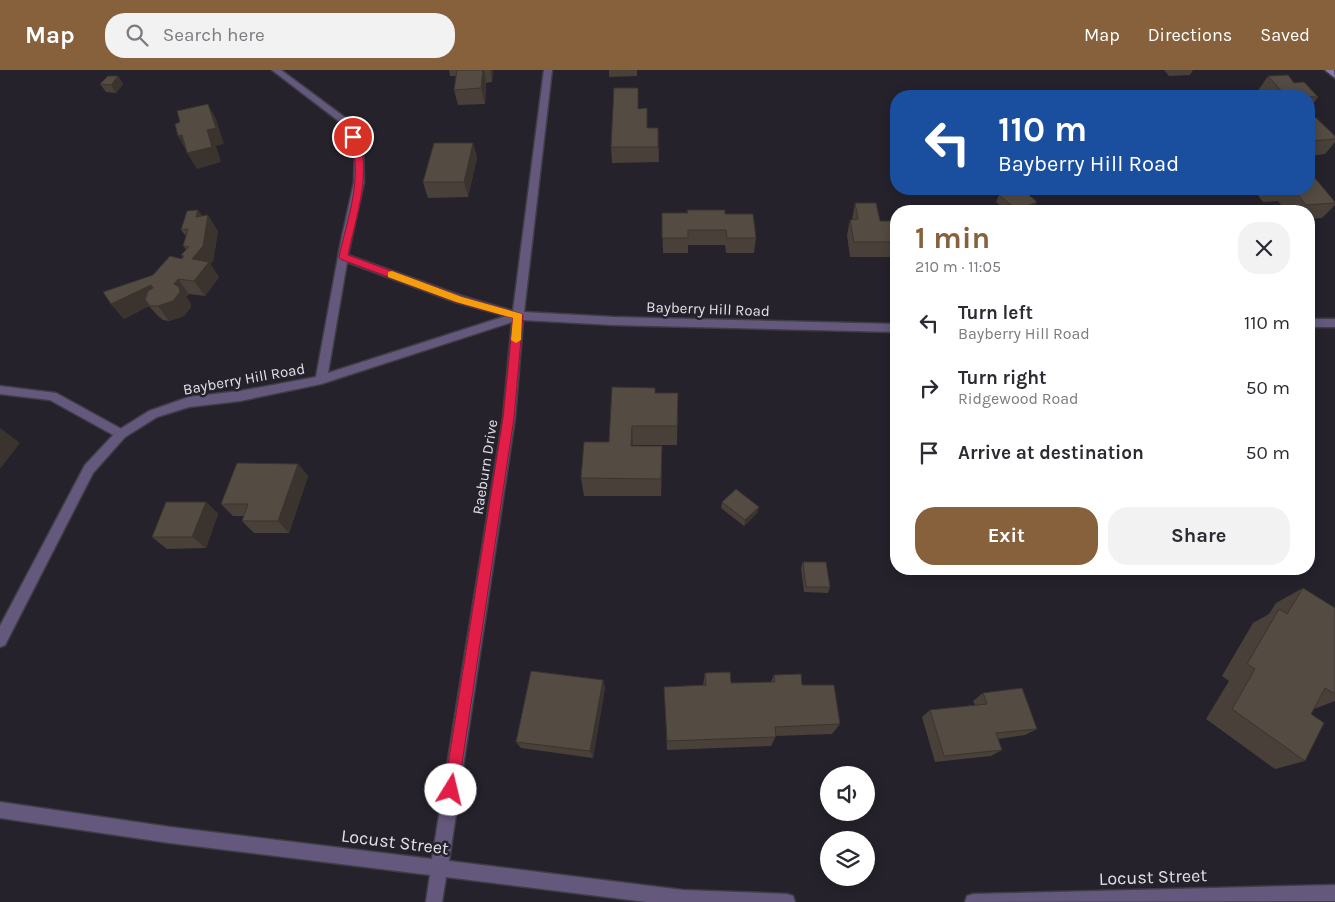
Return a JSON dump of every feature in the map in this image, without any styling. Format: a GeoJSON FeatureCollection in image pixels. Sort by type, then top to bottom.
{"type":"FeatureCollection","features":[{"type":"Feature","properties":{"kind":"main road"},"geometry":{"type":"LineString","coordinates":[[1328,70],[1335,76]]}},
{"type":"Feature","properties":{"kind":"street"},"geometry":{"type":"LineString","coordinates":[[276,70],[348,124],[359,150],[359,182],[343,257],[321,380]]}},
{"type":"Feature","properties":{"kind":"street","name":"Raeburn Drive"},"geometry":{"type":"LineString","coordinates":[[434,902],[509,418],[518,316],[548,70]]}},
{"type":"Feature","properties":{"kind":"street","name":"Bayberry Hill Road"},"geometry":{"type":"LineString","coordinates":[[343,257],[460,299],[518,316],[890,328]]}},
{"type":"Feature","properties":{"kind":"street","name":"Bayberry Hill Road"},"geometry":{"type":"LineString","coordinates":[[0,640],[89,469],[121,434],[153,414],[189,402],[240,396],[321,380],[477,331],[518,316]]}},
{"type":"Feature","properties":{"kind":"street"},"geometry":{"type":"LineString","coordinates":[[1315,323],[1335,323]]}},
{"type":"Feature","properties":{"kind":"street"},"geometry":{"type":"LineString","coordinates":[[0,390],[52,396],[121,434]]}},
{"type":"Feature","properties":{"kind":"street","name":"Locust Street"},"geometry":{"type":"LineString","coordinates":[[0,810],[170,835],[683,898],[787,902]]}},
{"type":"Feature","properties":{"kind":"street","name":"Locust Street"},"geometry":{"type":"LineString","coordinates":[[973,902],[1335,893]]}},
{"type":"Feature","properties":{"kind":"building"},"geometry":{"type":"Polygon","coordinates":[[[457,70],[483,70],[481,88],[454,90],[457,70]]]}},
{"type":"Feature","properties":{"kind":"building"},"geometry":{"type":"Polygon","coordinates":[[[1288,75],[1294,83],[1304,82],[1311,90],[1281,90],[1268,76],[1288,75]]]}},
{"type":"Feature","properties":{"kind":"building"},"geometry":{"type":"Polygon","coordinates":[[[108,76],[118,76],[111,85],[100,84],[108,76]]]}},
{"type":"Feature","properties":{"kind":"building"},"geometry":{"type":"Polygon","coordinates":[[[614,88],[638,88],[638,109],[647,108],[647,128],[658,128],[658,147],[611,147],[614,88]]]}},
{"type":"Feature","properties":{"kind":"building"},"geometry":{"type":"Polygon","coordinates":[[[208,104],[216,128],[207,130],[212,147],[187,153],[182,135],[178,136],[175,124],[180,122],[177,111],[208,104]]]}},
{"type":"Feature","properties":{"kind":"building"},"geometry":{"type":"Polygon","coordinates":[[[1315,117],[1335,136],[1335,139],[1315,141],[1315,117]]]}},
{"type":"Feature","properties":{"kind":"building"},"geometry":{"type":"Polygon","coordinates":[[[434,143],[473,143],[464,182],[423,182],[434,143]]]}},
{"type":"Feature","properties":{"kind":"building"},"geometry":{"type":"Polygon","coordinates":[[[1315,178],[1335,202],[1335,203],[1306,205],[1298,195],[1315,195],[1315,178]]]}},
{"type":"Feature","properties":{"kind":"building"},"geometry":{"type":"Polygon","coordinates":[[[999,195],[1029,195],[1037,202],[1030,205],[1011,205],[999,195]]]}},
{"type":"Feature","properties":{"kind":"building"},"geometry":{"type":"Polygon","coordinates":[[[855,203],[876,203],[880,221],[890,221],[890,242],[854,242],[850,220],[858,219],[855,203]]]}},
{"type":"Feature","properties":{"kind":"building"},"geometry":{"type":"Polygon","coordinates":[[[198,210],[196,217],[208,215],[203,246],[192,259],[209,262],[194,281],[178,279],[174,284],[179,287],[180,292],[173,301],[158,306],[151,306],[145,300],[148,291],[153,288],[151,285],[111,304],[103,292],[153,275],[170,256],[182,259],[184,256],[181,255],[189,247],[183,246],[188,229],[181,230],[187,211],[198,210]]]}},
{"type":"Feature","properties":{"kind":"building"},"geometry":{"type":"Polygon","coordinates":[[[687,210],[725,210],[725,214],[753,214],[756,238],[727,238],[726,230],[688,230],[688,238],[662,238],[662,213],[688,213],[687,210]]]}},
{"type":"Feature","properties":{"kind":"building"},"geometry":{"type":"Polygon","coordinates":[[[612,387],[655,388],[655,393],[678,393],[677,426],[632,426],[631,446],[662,446],[661,479],[581,478],[584,442],[609,442],[612,387]]]}},
{"type":"Feature","properties":{"kind":"building"},"geometry":{"type":"Polygon","coordinates":[[[237,463],[298,464],[278,521],[242,521],[248,504],[221,504],[237,463]]]}},
{"type":"Feature","properties":{"kind":"building"},"geometry":{"type":"Polygon","coordinates":[[[736,489],[759,507],[745,520],[722,502],[736,489]]]}},
{"type":"Feature","properties":{"kind":"building"},"geometry":{"type":"Polygon","coordinates":[[[166,502],[206,502],[192,537],[152,537],[166,502]]]}},
{"type":"Feature","properties":{"kind":"building"},"geometry":{"type":"Polygon","coordinates":[[[803,562],[826,562],[830,587],[806,587],[803,562]]]}},
{"type":"Feature","properties":{"kind":"building"},"geometry":{"type":"Polygon","coordinates":[[[1303,588],[1335,608],[1335,694],[1325,688],[1311,714],[1324,723],[1305,761],[1232,709],[1255,669],[1247,664],[1279,609],[1287,614],[1303,588]]]}},
{"type":"Feature","properties":{"kind":"building"},"geometry":{"type":"Polygon","coordinates":[[[531,671],[603,680],[590,751],[516,742],[531,671]]]}},
{"type":"Feature","properties":{"kind":"building"},"geometry":{"type":"Polygon","coordinates":[[[730,672],[731,683],[775,682],[774,675],[801,674],[802,685],[834,685],[840,724],[775,727],[776,737],[667,741],[664,687],[706,685],[705,673],[730,672]]]}},
{"type":"Feature","properties":{"kind":"building"},"geometry":{"type":"Polygon","coordinates":[[[1022,688],[1037,729],[996,733],[1002,750],[944,756],[930,710],[987,704],[983,693],[1022,688]]]}},
{"type":"Feature","properties":{"kind":"slow traffic"},"geometry":{"type":"LineString","coordinates":[[392,275],[460,299],[518,316],[516,340]]}},
{"type":"Feature","properties":{"kind":"route"},"geometry":{"type":"LineString","coordinates":[[353,137],[359,150],[359,182],[343,257],[460,299],[518,316],[509,418],[451,790]]}}]}
